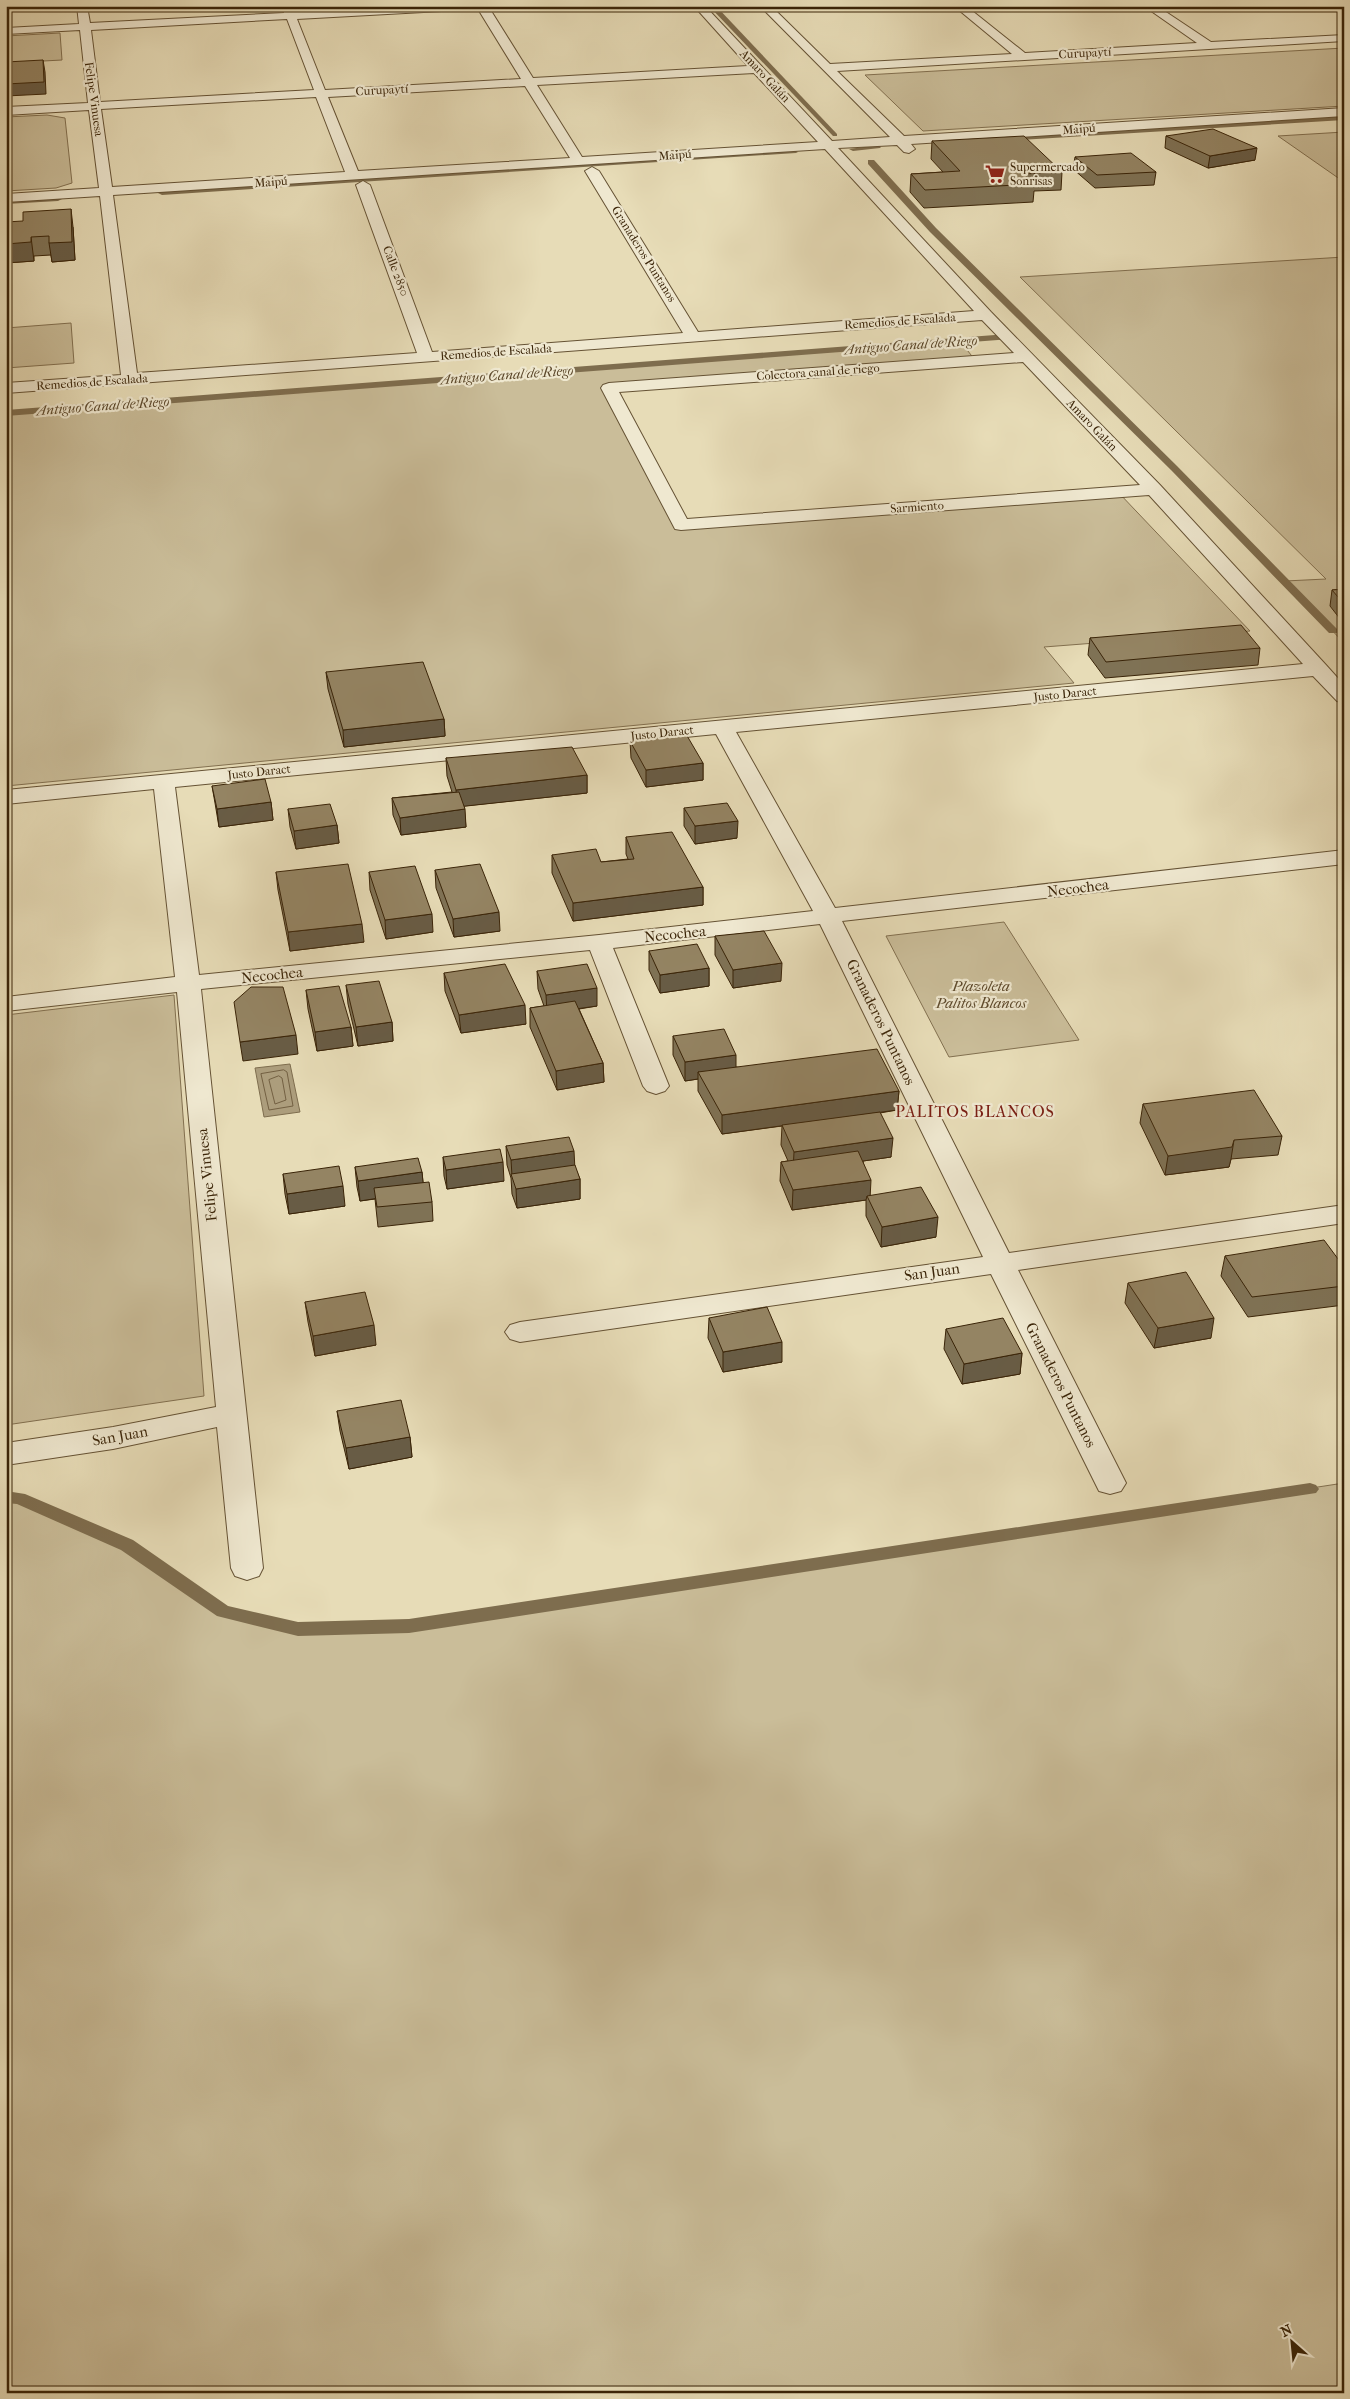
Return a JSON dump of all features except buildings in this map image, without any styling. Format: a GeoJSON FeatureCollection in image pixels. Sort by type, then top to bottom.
{"type":"FeatureCollection","features":[{"type":"Feature","properties":{"kind":"street","name":"Felipe Vinuesa"},"geometry":{"type":"LineString","coordinates":[[82,6],[130,380]]}},
{"type":"Feature","properties":{"kind":"street"},"geometry":{"type":"LineString","coordinates":[[6,31],[84,27],[289,11],[477,6]]}},
{"type":"Feature","properties":{"kind":"street"},"geometry":{"type":"LineString","coordinates":[[482,6],[579,162]]}},
{"type":"Feature","properties":{"kind":"street","name":"Amaro Galán"},"geometry":{"type":"LineString","coordinates":[[699,6],[986,315],[1154,489],[1344,697]]}},
{"type":"Feature","properties":{"kind":"street"},"geometry":{"type":"LineString","coordinates":[[765,6],[912,151]]}},
{"type":"Feature","properties":{"kind":"street"},"geometry":{"type":"LineString","coordinates":[[959,6],[1023,57]]}},
{"type":"Feature","properties":{"kind":"street"},"geometry":{"type":"LineString","coordinates":[[1149,6],[1210,46]]}},
{"type":"Feature","properties":{"kind":"street","name":"Calle 2850"},"geometry":{"type":"LineString","coordinates":[[289,11],[427,358]]}},
{"type":"Feature","properties":{"kind":"street","name":"Curupaytí"},"geometry":{"type":"LineString","coordinates":[[827,68],[1344,38]]}},
{"type":"Feature","properties":{"kind":"street","name":"Curupaytí"},"geometry":{"type":"LineString","coordinates":[[6,111],[758,69]]}},
{"type":"Feature","properties":{"kind":"street","name":"Maipú"},"geometry":{"type":"LineString","coordinates":[[358,181],[592,172],[834,150],[900,140],[1344,112]]}},
{"type":"Feature","properties":{"kind":"street","name":"Maipú"},"geometry":{"type":"LineString","coordinates":[[6,208],[106,197],[358,181],[579,162],[834,150],[912,151],[1344,125]]}},
{"type":"Feature","properties":{"kind":"street","name":"Granaderos Puntanos"},"geometry":{"type":"LineString","coordinates":[[592,172],[694,337]]}},
{"type":"Feature","properties":{"kind":"street","name":"Maipú"},"geometry":{"type":"LineString","coordinates":[[6,198],[106,197]]}},
{"type":"Feature","properties":{"kind":"street","name":"Remedios de Escalada"},"geometry":{"type":"LineString","coordinates":[[6,388],[986,315]]}},
{"type":"Feature","properties":{"kind":"street","name":"Colectora canal de riego"},"geometry":{"type":"LineString","coordinates":[[681,525],[609,388],[1026,356]]}},
{"type":"Feature","properties":{"kind":"street","name":"Sarmiento"},"geometry":{"type":"LineString","coordinates":[[681,525],[1154,489]]}},
{"type":"Feature","properties":{"kind":"street","name":"Justo Daract"},"geometry":{"type":"LineString","coordinates":[[6,797],[1318,669]]}},
{"type":"Feature","properties":{"kind":"street","name":"Granaderos Puntanos"},"geometry":{"type":"LineString","coordinates":[[723,727],[828,917],[1110,1483]]}},
{"type":"Feature","properties":{"kind":"street","name":"Felipe Vinuesa"},"geometry":{"type":"LineString","coordinates":[[164,782],[188,983],[247,1568]]}},
{"type":"Feature","properties":{"kind":"street","name":"Necochea"},"geometry":{"type":"LineString","coordinates":[[6,1004],[188,983],[828,917],[1344,857]]}},
{"type":"Feature","properties":{"kind":"street"},"geometry":{"type":"LineString","coordinates":[[600,942],[656,1086]]}},
{"type":"Feature","properties":{"kind":"street","name":"San Juan"},"geometry":{"type":"LineString","coordinates":[[520,1332],[1344,1214]]}},
{"type":"Feature","properties":{"kind":"street","name":"San Juan"},"geometry":{"type":"LineString","coordinates":[[6,1454],[113,1438],[232,1414]]}},
{"type":"Feature","properties":{"kind":"green space"},"geometry":{"type":"Polygon","coordinates":[[[60,33],[62,60],[6,63],[6,36],[60,33]]]}},
{"type":"Feature","properties":{"kind":"green space"},"geometry":{"type":"Polygon","coordinates":[[[1344,48],[1344,106],[923,131],[865,75],[1344,48]]]}},
{"type":"Feature","properties":{"kind":"green space"},"geometry":{"type":"Polygon","coordinates":[[[47,115],[65,118],[72,183],[56,188],[6,191],[6,117],[47,115]]]}},
{"type":"Feature","properties":{"kind":"green space"},"geometry":{"type":"Polygon","coordinates":[[[1344,132],[1344,182],[1278,136],[1344,132]]]}},
{"type":"Feature","properties":{"kind":"green space"},"geometry":{"type":"Polygon","coordinates":[[[1344,257],[1344,643],[1285,581],[1326,579],[1020,277],[1344,257]]]}},
{"type":"Feature","properties":{"kind":"green space"},"geometry":{"type":"Polygon","coordinates":[[[71,323],[74,363],[6,368],[6,328],[71,323]]]}},
{"type":"Feature","properties":{"kind":"green space"},"geometry":{"type":"Polygon","coordinates":[[[960,341],[975,360],[610,388],[681,525],[1118,492],[1250,631],[1044,647],[1074,683],[6,786],[6,414],[960,341]]]}},
{"type":"Feature","properties":{"kind":"green space","name":"Plazoleta Palitos Blancos"},"geometry":{"type":"Polygon","coordinates":[[[1004,922],[1079,1040],[949,1057],[886,936],[1004,922]]]}},
{"type":"Feature","properties":{"kind":"green space"},"geometry":{"type":"Polygon","coordinates":[[[174,995],[204,1396],[6,1425],[6,1015],[174,995]]]}},
{"type":"Feature","properties":{"kind":"green space"},"geometry":{"type":"Polygon","coordinates":[[[1344,1483],[1344,2393],[6,2393],[6,1497],[19,1498],[127,1545],[223,1611],[298,1629],[409,1626],[1344,1483]]]}},
{"type":"Feature","properties":{"kind":"water"},"geometry":{"type":"Polygon","coordinates":[[[290,1064],[300,1112],[264,1117],[255,1068],[290,1064]]]}},
{"type":"Feature","properties":{"kind":"waterway"},"geometry":{"type":"LineString","coordinates":[[712,6],[835,135]]}},
{"type":"Feature","properties":{"kind":"waterway"},"geometry":{"type":"LineString","coordinates":[[1005,139],[1344,118]]}},
{"type":"Feature","properties":{"kind":"waterway"},"geometry":{"type":"LineString","coordinates":[[853,149],[878,147]]}},
{"type":"Feature","properties":{"kind":"waterway"},"geometry":{"type":"LineString","coordinates":[[162,193],[794,152]]}},
{"type":"Feature","properties":{"kind":"waterway"},"geometry":{"type":"LineString","coordinates":[[871,162],[933,230],[1174,468],[1333,631]]}},
{"type":"Feature","properties":{"kind":"waterway"},"geometry":{"type":"LineString","coordinates":[[6,202],[58,199]]}},
{"type":"Feature","properties":{"kind":"waterway","name":"Antiguo Canal de Riego"},"geometry":{"type":"LineString","coordinates":[[6,413],[1008,337]]}},
{"type":"Feature","properties":{"kind":"waterway"},"geometry":{"type":"LineString","coordinates":[[6,1497],[19,1498],[127,1545],[223,1611],[298,1629],[409,1626],[1310,1489]]}},
{"type":"Feature","properties":{"kind":"place","name":"Supermercado Sonrisas"},"geometry":{"type":"Point","coordinates":[995,174]}},
{"type":"Feature","properties":{"kind":"district","name":"PALITOS BLANCOS"},"geometry":{"type":"Point","coordinates":[975,1111]}}]}
